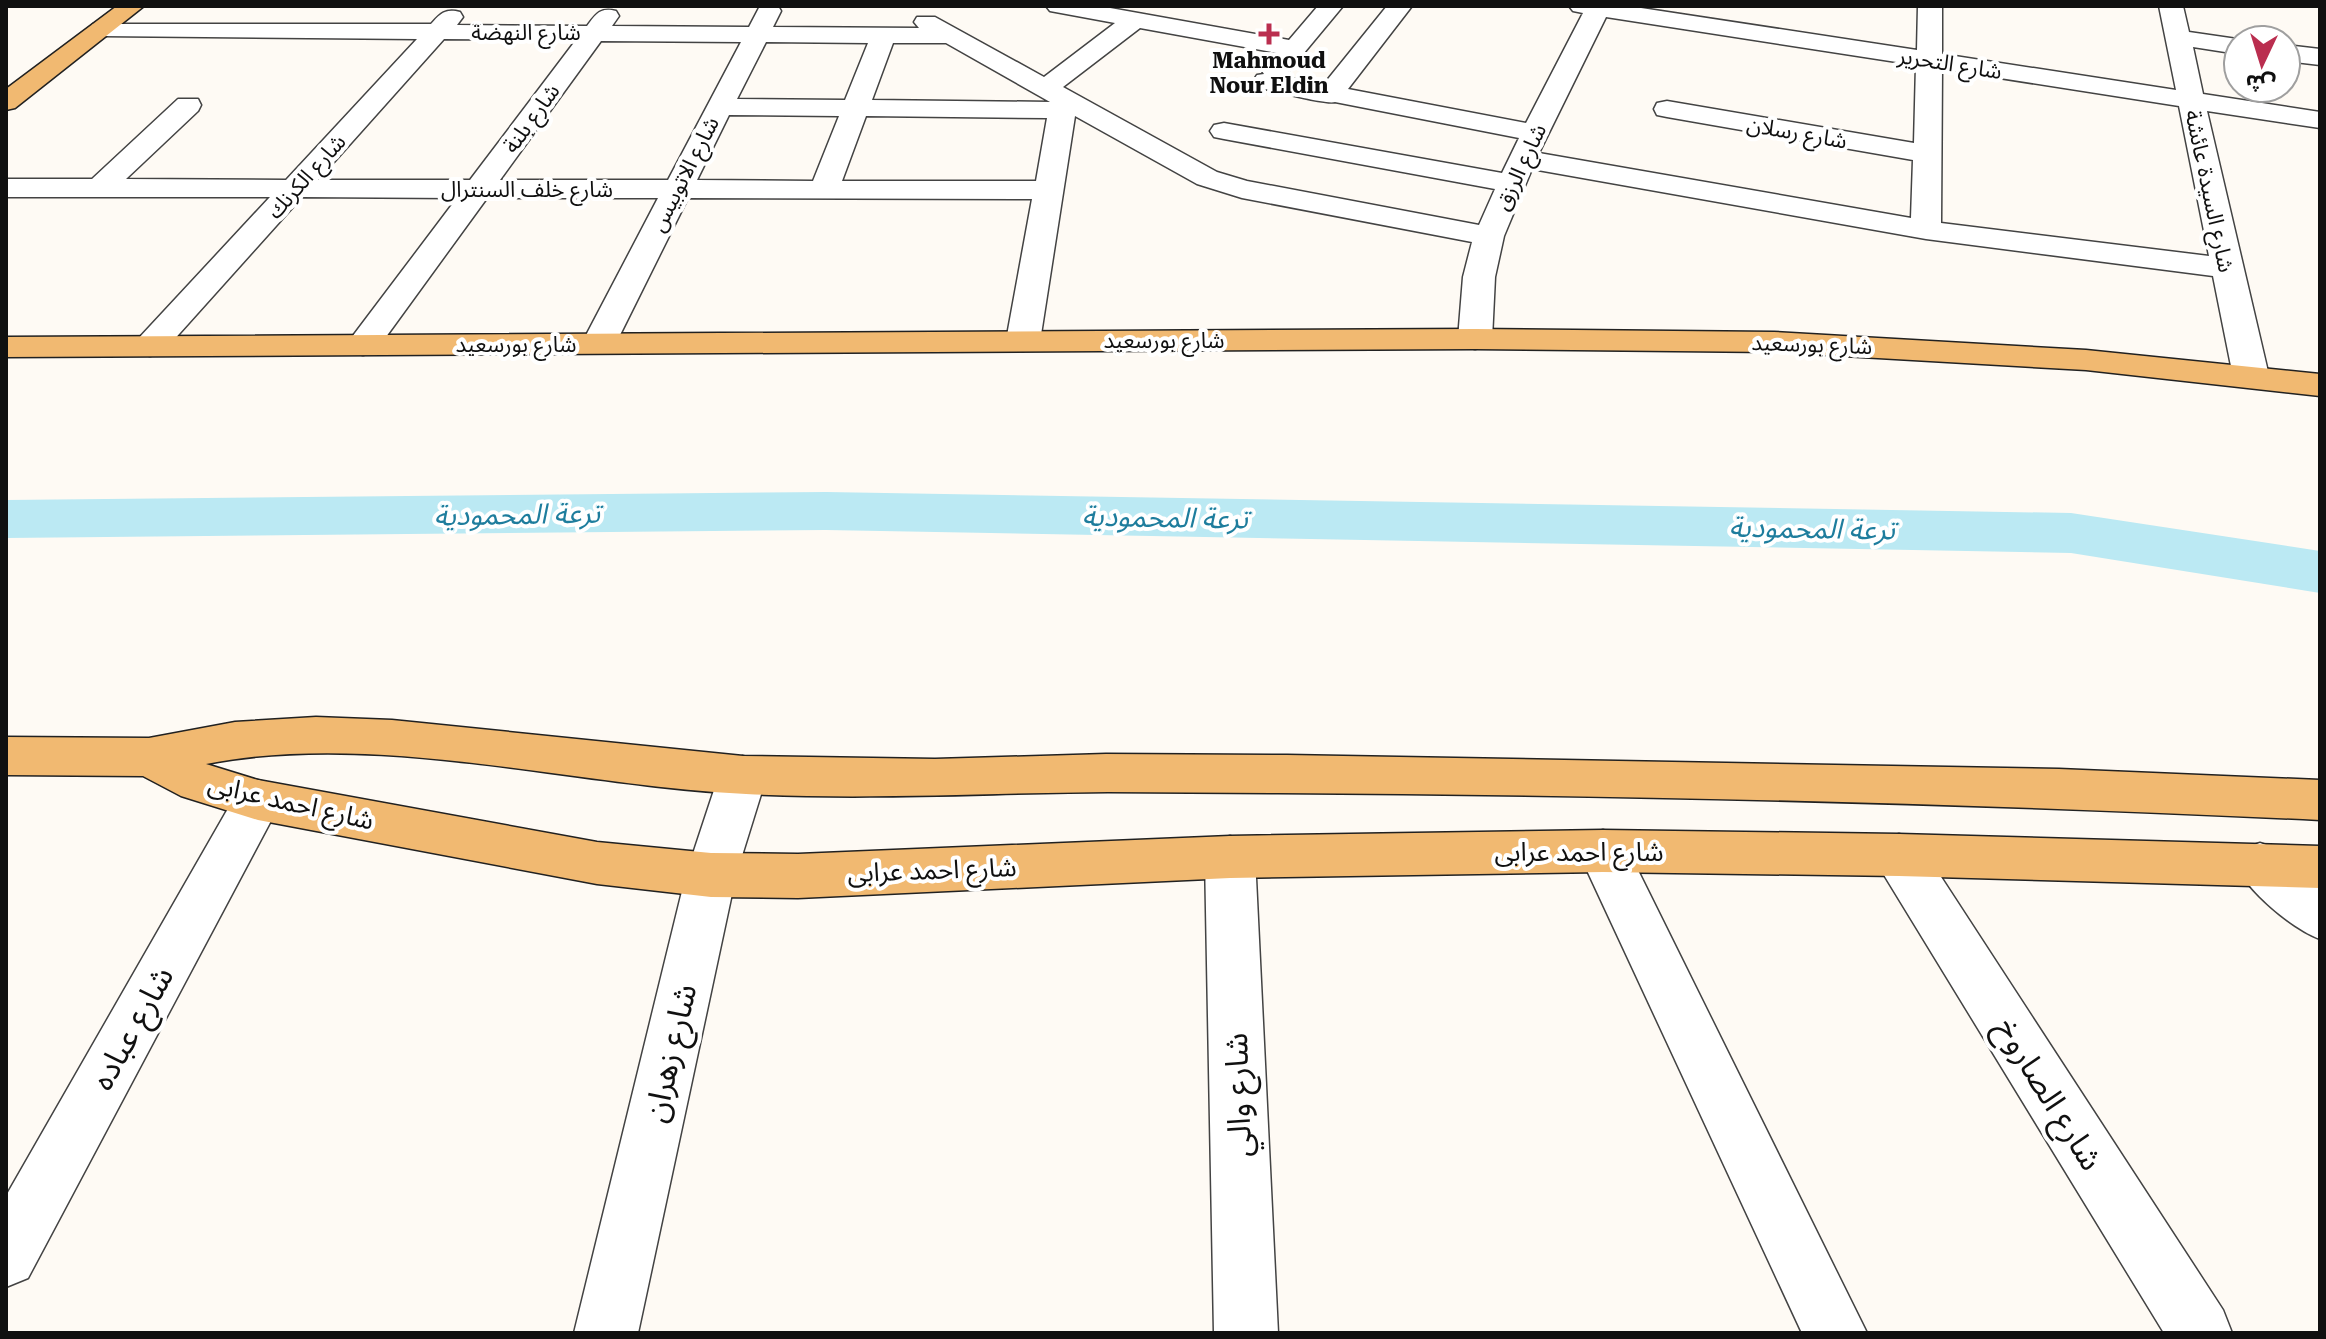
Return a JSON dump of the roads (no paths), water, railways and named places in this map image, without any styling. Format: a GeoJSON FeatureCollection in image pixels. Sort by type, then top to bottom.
{"type":"FeatureCollection","features":[{"type":"Feature","properties":{"kind":"main road"},"geometry":{"type":"LineString","coordinates":[[6,102],[132,6]]}},
{"type":"Feature","properties":{"kind":"main road","name":"شارع بورسعيد"},"geometry":{"type":"LineString","coordinates":[[6,347],[1475,339],[1774,342],[1912,348],[2251,376],[2320,385]]}},
{"type":"Feature","properties":{"kind":"main road","name":"شارع احمد عرابى"},"geometry":{"type":"LineString","coordinates":[[149,757],[235,740],[316,735],[392,738],[743,775],[935,778],[1106,773],[1287,774],[2043,787],[2320,800]]}},
{"type":"Feature","properties":{"kind":"main road"},"geometry":{"type":"LineString","coordinates":[[6,756],[149,757]]}},
{"type":"Feature","properties":{"kind":"main road","name":"شارع احمد عرابى"},"geometry":{"type":"LineString","coordinates":[[149,757],[198,782],[258,800],[597,863],[711,875],[798,876],[1230,857],[1603,851],[1899,855],[2320,867]]}},
{"type":"Feature","properties":{"kind":"street","name":"شارع الكرنك"},"geometry":{"type":"LineString","coordinates":[[150,346],[461,6]]}},
{"type":"Feature","properties":{"kind":"street","name":"شارع بلنة"},"geometry":{"type":"LineString","coordinates":[[363,345],[614,6]]}},
{"type":"Feature","properties":{"kind":"street","name":"شارع الاتوبيس"},"geometry":{"type":"LineString","coordinates":[[599,343],[772,6]]}},
{"type":"Feature","properties":{"kind":"street"},"geometry":{"type":"LineString","coordinates":[[1058,6],[1294,48]]}},
{"type":"Feature","properties":{"kind":"street"},"geometry":{"type":"LineString","coordinates":[[1328,96],[1400,6]]}},
{"type":"Feature","properties":{"kind":"street"},"geometry":{"type":"LineString","coordinates":[[1900,6],[1930,8],[1926,230]]}},
{"type":"Feature","properties":{"kind":"street","name":"شارع السيدة عائشة"},"geometry":{"type":"LineString","coordinates":[[2171,6],[2251,376]]}},
{"type":"Feature","properties":{"kind":"street"},"geometry":{"type":"LineString","coordinates":[[1191,170],[1326,7]]}},
{"type":"Feature","properties":{"kind":"street","name":"شارع التحرير"},"geometry":{"type":"LineString","coordinates":[[1593,7],[2320,120]]}},
{"type":"Feature","properties":{"kind":"street","name":"شارع الرزق"},"geometry":{"type":"LineString","coordinates":[[1475,339],[1479,277],[1489,236],[1593,7]]}},
{"type":"Feature","properties":{"kind":"street"},"geometry":{"type":"LineString","coordinates":[[910,13],[1057,99],[1191,170],[1242,189],[1489,236]]}},
{"type":"Feature","properties":{"kind":"street"},"geometry":{"type":"LineString","coordinates":[[1023,341],[1048,190],[1057,99],[1135,20]]}},
{"type":"Feature","properties":{"kind":"street","name":"شارع النهضة"},"geometry":{"type":"LineString","coordinates":[[102,29],[950,36]]}},
{"type":"Feature","properties":{"kind":"street"},"geometry":{"type":"LineString","coordinates":[[824,189],[884,35]]}},
{"type":"Feature","properties":{"kind":"street"},"geometry":{"type":"LineString","coordinates":[[2178,38],[2222,44]]}},
{"type":"Feature","properties":{"kind":"street"},"geometry":{"type":"LineString","coordinates":[[1245,106],[1328,96],[1523,159]]}},
{"type":"Feature","properties":{"kind":"street"},"geometry":{"type":"LineString","coordinates":[[719,107],[856,108],[1057,99]]}},
{"type":"Feature","properties":{"kind":"street"},"geometry":{"type":"LineString","coordinates":[[100,188],[188,105]]}},
{"type":"Feature","properties":{"kind":"street"},"geometry":{"type":"LineString","coordinates":[[1245,106],[1926,230],[2226,268]]}},
{"type":"Feature","properties":{"kind":"street","name":"شارع رسلان"},"geometry":{"type":"LineString","coordinates":[[1667,109],[1928,154]]}},
{"type":"Feature","properties":{"kind":"street","name":"شارع خلف السنترال"},"geometry":{"type":"LineString","coordinates":[[6,188],[1048,190]]}},
{"type":"Feature","properties":{"kind":"street","name":"شارع زهران"},"geometry":{"type":"LineString","coordinates":[[606,1333],[711,875],[743,775]]}},
{"type":"Feature","properties":{"kind":"street","name":"شارع عباده"},"geometry":{"type":"LineString","coordinates":[[6,1256],[258,800]]}},
{"type":"Feature","properties":{"kind":"street"},"geometry":{"type":"LineString","coordinates":[[1603,851],[1835,1333]]}},
{"type":"Feature","properties":{"kind":"street","name":"شارع الصاروخ"},"geometry":{"type":"LineString","coordinates":[[1899,855],[2200,1333]]}},
{"type":"Feature","properties":{"kind":"street","name":"شارع والي"},"geometry":{"type":"LineString","coordinates":[[1230,857],[1246,1333]]}},
{"type":"Feature","properties":{"kind":"street"},"geometry":{"type":"LineString","coordinates":[[2260,864],[2320,916]]}},
{"type":"Feature","properties":{"kind":"waterway","name":"ترعة المحمودية"},"geometry":{"type":"LineString","coordinates":[[6,519],[826,511],[2071,533],[2320,572]]}},
{"type":"Feature","properties":{"kind":"place","name":"Mahmoud Nour Eldin"},"geometry":{"type":"Point","coordinates":[1269,34]}}]}
